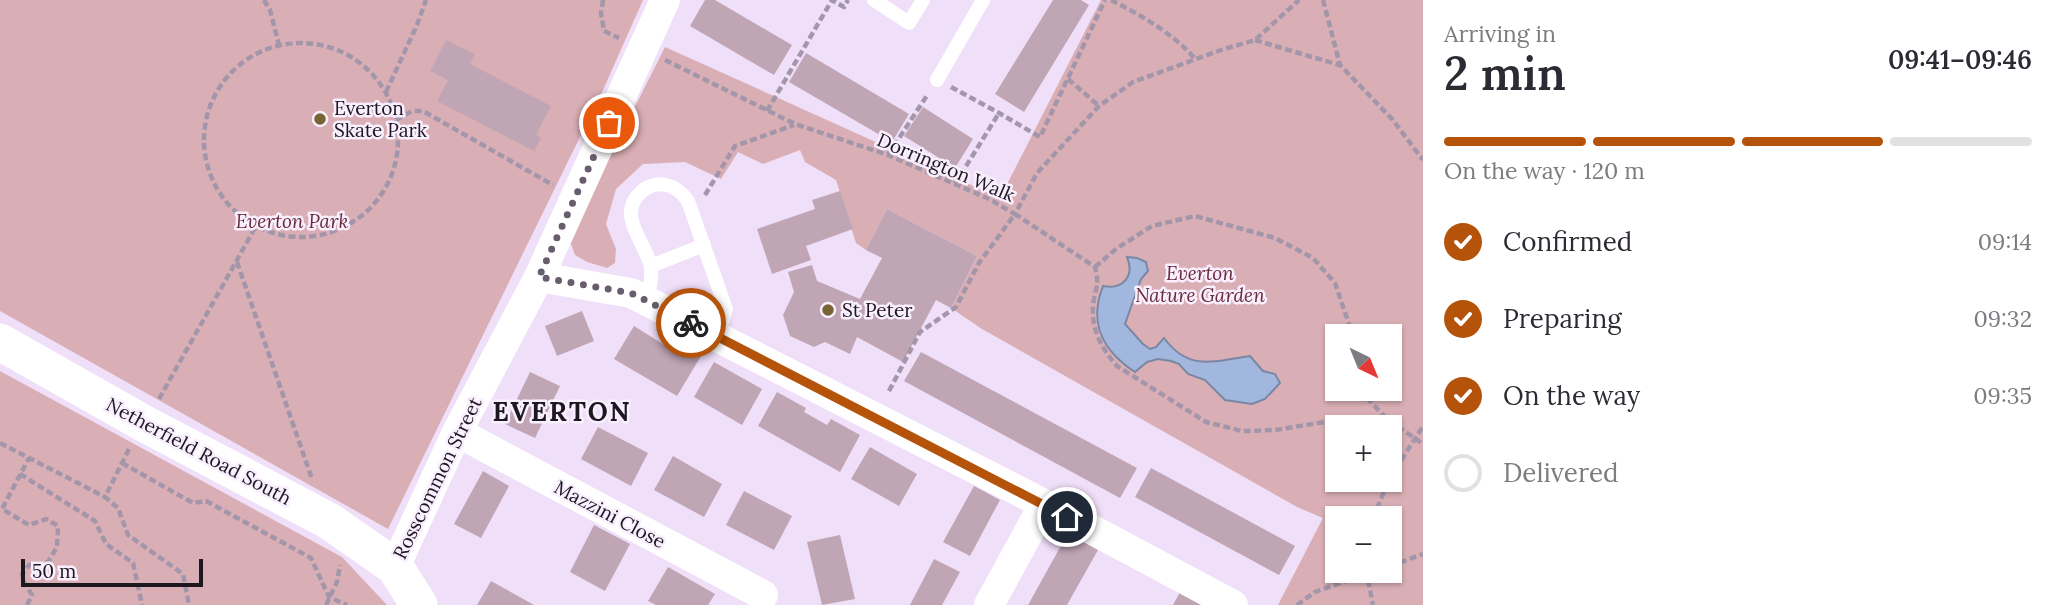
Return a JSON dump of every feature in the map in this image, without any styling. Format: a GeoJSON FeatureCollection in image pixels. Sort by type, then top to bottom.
{"type":"FeatureCollection","features":[{"type":"Feature","properties":{"kind":"street","name":"Rosscommon Street"},"geometry":{"type":"LineString","coordinates":[[395,567],[457,432],[539,277],[665,0]]}},
{"type":"Feature","properties":{"kind":"street"},"geometry":{"type":"LineString","coordinates":[[539,277],[631,293],[1044,504],[1233,605]]}},
{"type":"Feature","properties":{"kind":"street","name":"Netherfield Road South"},"geometry":{"type":"LineString","coordinates":[[0,342],[145,424],[329,521],[395,567]]}},
{"type":"Feature","properties":{"kind":"street","name":"Mazzini Close"},"geometry":{"type":"LineString","coordinates":[[457,432],[763,595]]}},
{"type":"Feature","properties":{"kind":"street"},"geometry":{"type":"LineString","coordinates":[[989,605],[1044,504]]}},
{"type":"Feature","properties":{"kind":"street"},"geometry":{"type":"LineString","coordinates":[[395,567],[419,605]]}},
{"type":"Feature","properties":{"kind":"lane"},"geometry":{"type":"LineString","coordinates":[[874,0],[909,23],[923,0]]}},
{"type":"Feature","properties":{"kind":"lane"},"geometry":{"type":"LineString","coordinates":[[937,80],[983,0]]}},
{"type":"Feature","properties":{"kind":"lane"},"geometry":{"type":"LineString","coordinates":[[645,300],[650,288],[650,266],[634,228],[631,213],[636,199],[647,188],[666,185],[683,194],[688,201],[704,244],[726,309],[718,337]]}},
{"type":"Feature","properties":{"kind":"lane"},"geometry":{"type":"LineString","coordinates":[[650,266],[704,244]]}},
{"type":"Feature","properties":{"kind":"path"},"geometry":{"type":"LineString","coordinates":[[264,0],[270,10],[279,45]]}},
{"type":"Feature","properties":{"kind":"path"},"geometry":{"type":"LineString","coordinates":[[386,92],[426,0]]}},
{"type":"Feature","properties":{"kind":"path","name":"Dorrington Walk"},"geometry":{"type":"LineString","coordinates":[[603,0],[601,13],[604,31],[795,124],[888,155],[987,198],[1015,214],[1037,173],[1099,106],[1133,82],[1255,40]]}},
{"type":"Feature","properties":{"kind":"path"},"geometry":{"type":"LineString","coordinates":[[767,111],[832,0],[844,7],[848,0]]}},
{"type":"Feature","properties":{"kind":"path"},"geometry":{"type":"LineString","coordinates":[[888,155],[937,80],[1040,137],[1105,0]]}},
{"type":"Feature","properties":{"kind":"path"},"geometry":{"type":"LineString","coordinates":[[1111,0],[1152,21],[1188,50],[1196,60]]}},
{"type":"Feature","properties":{"kind":"path"},"geometry":{"type":"LineString","coordinates":[[1255,40],[1299,0]]}},
{"type":"Feature","properties":{"kind":"path"},"geometry":{"type":"LineString","coordinates":[[1323,0],[1340,65],[1392,119],[1423,160]]}},
{"type":"Feature","properties":{"kind":"path"},"geometry":{"type":"LineString","coordinates":[[1255,40],[1340,65]]}},
{"type":"Feature","properties":{"kind":"path"},"geometry":{"type":"LineString","coordinates":[[303,43],[328,46],[351,56],[371,72],[386,92],[396,120],[398,150],[390,180],[373,205],[349,224],[321,235],[291,237],[256,226],[236,213],[217,190],[205,162],[204,131],[211,102],[227,76],[250,57],[279,45],[303,43]]}},
{"type":"Feature","properties":{"kind":"path"},"geometry":{"type":"LineString","coordinates":[[1068,79],[1099,106]]}},
{"type":"Feature","properties":{"kind":"path"},"geometry":{"type":"LineString","coordinates":[[396,120],[412,111],[429,113],[575,198]]}},
{"type":"Feature","properties":{"kind":"path"},"geometry":{"type":"LineString","coordinates":[[955,184],[999,113]]}},
{"type":"Feature","properties":{"kind":"path"},"geometry":{"type":"LineString","coordinates":[[704,197],[735,146],[795,124]]}},
{"type":"Feature","properties":{"kind":"path"},"geometry":{"type":"LineString","coordinates":[[889,391],[920,332],[956,307],[979,263],[1015,214],[1095,267],[1099,285],[1094,298],[1094,326],[1099,342],[1117,366],[1206,422],[1242,431],[1275,430],[1325,422]]}},
{"type":"Feature","properties":{"kind":"path"},"geometry":{"type":"LineString","coordinates":[[1095,267],[1116,249],[1152,226],[1195,216],[1275,238],[1313,258],[1335,283],[1349,324]]}},
{"type":"Feature","properties":{"kind":"path"},"geometry":{"type":"LineString","coordinates":[[105,497],[256,226]]}},
{"type":"Feature","properties":{"kind":"path"},"geometry":{"type":"LineString","coordinates":[[237,261],[314,486]]}},
{"type":"Feature","properties":{"kind":"path"},"geometry":{"type":"LineString","coordinates":[[1370,401],[1383,415]]}},
{"type":"Feature","properties":{"kind":"path"},"geometry":{"type":"LineString","coordinates":[[1402,457],[1423,426]]}},
{"type":"Feature","properties":{"kind":"path"},"geometry":{"type":"LineString","coordinates":[[1402,429],[1423,443]]}},
{"type":"Feature","properties":{"kind":"path"},"geometry":{"type":"LineString","coordinates":[[0,443],[105,497],[118,508],[128,535],[183,574],[189,605]]}},
{"type":"Feature","properties":{"kind":"path"},"geometry":{"type":"LineString","coordinates":[[27,605],[32,595],[23,582],[22,574],[29,565],[48,562],[57,547],[58,526],[46,519],[29,524],[2,509],[29,458]]}},
{"type":"Feature","properties":{"kind":"path"},"geometry":{"type":"LineString","coordinates":[[122,463],[193,503],[206,501],[311,558],[330,597],[347,605]]}},
{"type":"Feature","properties":{"kind":"path"},"geometry":{"type":"LineString","coordinates":[[20,474],[96,521],[106,544],[133,563],[142,605]]}},
{"type":"Feature","properties":{"kind":"path"},"geometry":{"type":"LineString","coordinates":[[1402,562],[1423,554]]}},
{"type":"Feature","properties":{"kind":"path"},"geometry":{"type":"LineString","coordinates":[[1297,605],[1315,592],[1339,583]]}},
{"type":"Feature","properties":{"kind":"path"},"geometry":{"type":"LineString","coordinates":[[1368,583],[1373,605]]}},
{"type":"Feature","properties":{"kind":"green space","name":"Everton Park"},"geometry":{"type":"Polygon","coordinates":[[[0,0],[643,0],[603,90],[388,529],[0,311],[0,0]]]}},
{"type":"Feature","properties":{"kind":"green space","name":"Everton Nature Garden"},"geometry":{"type":"Polygon","coordinates":[[[1101,0],[1423,0],[1423,605],[1278,605],[1323,518],[1297,507],[982,329],[951,308],[977,256],[887,209],[866,250],[856,243],[836,180],[805,162],[800,150],[763,164],[738,152],[721,179],[685,162],[643,164],[616,189],[606,224],[616,249],[615,263],[607,268],[575,255],[569,238],[665,47],[1000,198],[1101,0]]]}},
{"type":"Feature","properties":{"kind":"green space"},"geometry":{"type":"Polygon","coordinates":[[[0,371],[342,557],[387,605],[0,605],[0,371]]]}},
{"type":"Feature","properties":{"kind":"water"},"geometry":{"type":"Polygon","coordinates":[[[1127,257],[1146,262],[1148,271],[1141,279],[1125,324],[1143,344],[1150,349],[1156,347],[1164,338],[1183,356],[1203,362],[1250,356],[1263,371],[1275,374],[1280,383],[1265,399],[1252,404],[1225,400],[1205,380],[1188,374],[1179,364],[1171,361],[1158,359],[1147,362],[1135,372],[1124,364],[1114,355],[1101,335],[1097,313],[1103,286],[1116,286],[1126,280],[1129,270],[1127,257]]]}},
{"type":"Feature","properties":{"kind":"building"},"geometry":{"type":"Polygon","coordinates":[[[705,0],[715,0],[792,45],[774,75],[690,26],[705,0]]]}},
{"type":"Feature","properties":{"kind":"building"},"geometry":{"type":"Polygon","coordinates":[[[1053,0],[1081,0],[1089,5],[1024,112],[995,94],[1053,0]]]}},
{"type":"Feature","properties":{"kind":"building"},"geometry":{"type":"Polygon","coordinates":[[[446,40],[475,54],[470,64],[551,106],[536,135],[541,138],[534,151],[437,101],[448,80],[430,71],[446,40]]]}},
{"type":"Feature","properties":{"kind":"building"},"geometry":{"type":"Polygon","coordinates":[[[806,53],[909,114],[892,142],[789,82],[806,53]]]}},
{"type":"Feature","properties":{"kind":"building"},"geometry":{"type":"Polygon","coordinates":[[[923,107],[973,139],[955,168],[904,136],[923,107]]]}},
{"type":"Feature","properties":{"kind":"building"},"geometry":{"type":"Polygon","coordinates":[[[840,191],[853,229],[806,246],[811,260],[772,274],[757,229],[815,209],[812,200],[840,191]]]}},
{"type":"Feature","properties":{"kind":"building"},"geometry":{"type":"Polygon","coordinates":[[[887,209],[977,256],[951,308],[936,300],[903,362],[857,337],[850,354],[825,342],[814,347],[790,336],[783,315],[794,292],[788,272],[812,265],[817,281],[860,299],[882,258],[866,250],[887,209]]]}},
{"type":"Feature","properties":{"kind":"building"},"geometry":{"type":"Polygon","coordinates":[[[582,311],[594,341],[557,356],[545,326],[582,311]]]}},
{"type":"Feature","properties":{"kind":"building"},"geometry":{"type":"Polygon","coordinates":[[[634,326],[666,346],[671,338],[701,356],[677,396],[614,359],[634,326]]]}},
{"type":"Feature","properties":{"kind":"building"},"geometry":{"type":"Polygon","coordinates":[[[921,352],[1137,468],[1120,498],[904,381],[921,352]]]}},
{"type":"Feature","properties":{"kind":"building"},"geometry":{"type":"Polygon","coordinates":[[[714,362],[762,389],[742,425],[694,397],[714,362]]]}},
{"type":"Feature","properties":{"kind":"building"},"geometry":{"type":"Polygon","coordinates":[[[530,372],[560,386],[535,438],[505,424],[530,372]]]}},
{"type":"Feature","properties":{"kind":"building"},"geometry":{"type":"Polygon","coordinates":[[[777,392],[806,408],[804,412],[827,425],[831,419],[860,435],[840,472],[758,426],[777,392]]]}},
{"type":"Feature","properties":{"kind":"building"},"geometry":{"type":"Polygon","coordinates":[[[598,427],[648,453],[631,486],[581,459],[598,427]]]}},
{"type":"Feature","properties":{"kind":"building"},"geometry":{"type":"Polygon","coordinates":[[[870,447],[917,474],[899,506],[851,479],[870,447]]]}},
{"type":"Feature","properties":{"kind":"building"},"geometry":{"type":"Polygon","coordinates":[[[673,456],[722,484],[704,517],[654,490],[673,456]]]}},
{"type":"Feature","properties":{"kind":"building"},"geometry":{"type":"Polygon","coordinates":[[[1151,468],[1295,546],[1279,575],[1135,497],[1151,468]]]}},
{"type":"Feature","properties":{"kind":"building"},"geometry":{"type":"Polygon","coordinates":[[[483,471],[509,486],[481,538],[454,524],[483,471]]]}},
{"type":"Feature","properties":{"kind":"building"},"geometry":{"type":"Polygon","coordinates":[[[974,486],[1000,500],[970,556],[943,542],[974,486]]]}},
{"type":"Feature","properties":{"kind":"building"},"geometry":{"type":"Polygon","coordinates":[[[744,491],[792,516],[774,550],[726,525],[744,491]]]}},
{"type":"Feature","properties":{"kind":"building"},"geometry":{"type":"Polygon","coordinates":[[[594,525],[630,544],[605,591],[570,572],[594,525]]]}},
{"type":"Feature","properties":{"kind":"building"},"geometry":{"type":"Polygon","coordinates":[[[1068,533],[1098,550],[1067,605],[1028,605],[1068,533]]]}},
{"type":"Feature","properties":{"kind":"building"},"geometry":{"type":"Polygon","coordinates":[[[840,535],[855,599],[822,605],[807,542],[840,535]]]}},
{"type":"Feature","properties":{"kind":"building"},"geometry":{"type":"Polygon","coordinates":[[[934,559],[960,572],[942,605],[910,605],[934,559]]]}},
{"type":"Feature","properties":{"kind":"building"},"geometry":{"type":"Polygon","coordinates":[[[668,567],[715,594],[708,605],[656,605],[648,601],[668,567]]]}},
{"type":"Feature","properties":{"kind":"building"},"geometry":{"type":"Polygon","coordinates":[[[491,581],[534,605],[477,605],[491,581]]]}},
{"type":"Feature","properties":{"kind":"building"},"geometry":{"type":"Polygon","coordinates":[[[1180,592],[1202,605],[1173,605],[1180,592]]]}},
{"type":"Feature","properties":{"kind":"way so far"},"geometry":{"type":"LineString","coordinates":[[609,123],[539,277],[631,293],[691,323]]}},
{"type":"Feature","properties":{"kind":"place","name":"Everton Skate Park"},"geometry":{"type":"Point","coordinates":[320,119]}},
{"type":"Feature","properties":{"kind":"place","name":"St Peter"},"geometry":{"type":"Point","coordinates":[828,310]}},
{"type":"Feature","properties":{"kind":"district","name":"EVERTON"},"geometry":{"type":"Point","coordinates":[562,412]}},
{"type":"Feature","properties":{"kind":"route"},"geometry":{"type":"LineString","coordinates":[[691,323],[1067,517]]}}]}
